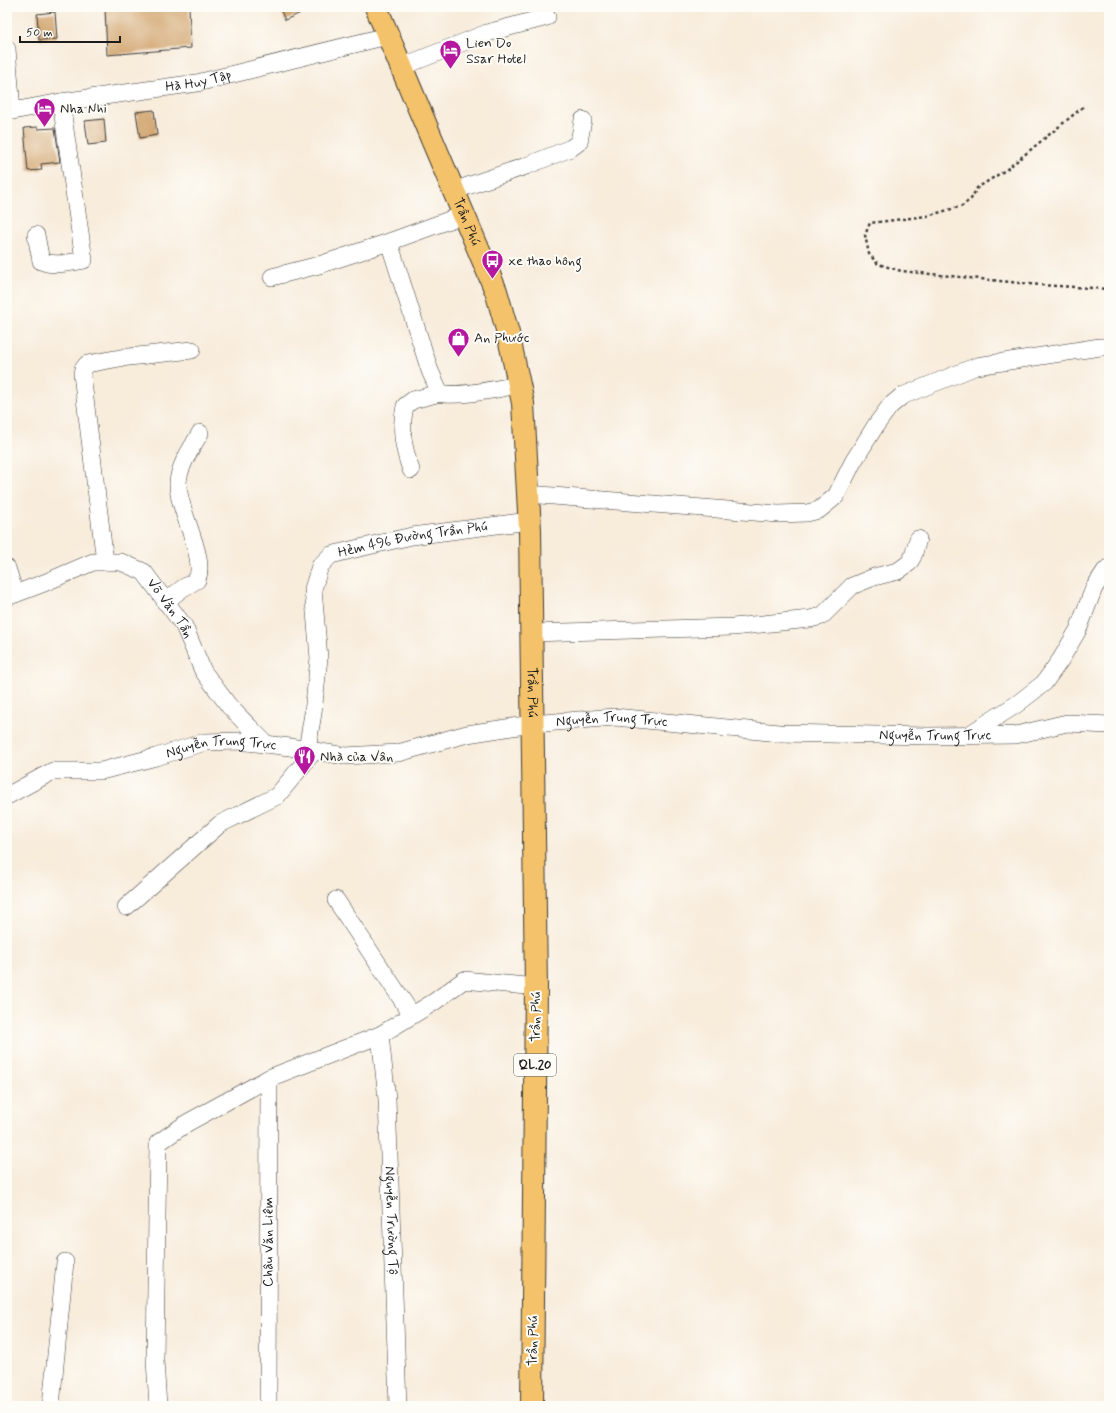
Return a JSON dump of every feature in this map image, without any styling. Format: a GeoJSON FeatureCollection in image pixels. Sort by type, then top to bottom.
{"type":"FeatureCollection","features":[{"type":"Feature","properties":{"kind":"highway","name":"Trần Phú"},"geometry":{"type":"LineString","coordinates":[[376,7],[496,291],[508,333],[523,403],[529,521],[536,986],[532,1406]]}},
{"type":"Feature","properties":{"kind":"street"},"geometry":{"type":"LineString","coordinates":[[401,67],[487,33],[547,17]]}},
{"type":"Feature","properties":{"kind":"street","name":"Hà Huy Tập"},"geometry":{"type":"LineString","coordinates":[[9,111],[61,102],[197,84],[387,36]]}},
{"type":"Feature","properties":{"kind":"street"},"geometry":{"type":"LineString","coordinates":[[7,49],[9,111]]}},
{"type":"Feature","properties":{"kind":"street"},"geometry":{"type":"LineString","coordinates":[[36,235],[41,261],[46,264],[62,264],[84,260],[61,102]]}},
{"type":"Feature","properties":{"kind":"street"},"geometry":{"type":"LineString","coordinates":[[453,191],[526,166],[571,148],[579,142],[583,120]]}},
{"type":"Feature","properties":{"kind":"street"},"geometry":{"type":"LineString","coordinates":[[272,277],[319,266],[464,215]]}},
{"type":"Feature","properties":{"kind":"street"},"geometry":{"type":"LineString","coordinates":[[390,242],[430,371],[440,393]]}},
{"type":"Feature","properties":{"kind":"street"},"geometry":{"type":"LineString","coordinates":[[528,494],[778,514],[806,513],[819,510],[836,496],[853,462],[876,425],[890,406],[902,396],[977,366],[1100,347],[1109,348]]}},
{"type":"Feature","properties":{"kind":"street"},"geometry":{"type":"LineString","coordinates":[[105,562],[82,374],[83,369],[87,364],[120,358],[192,350]]}},
{"type":"Feature","properties":{"kind":"street"},"geometry":{"type":"LineString","coordinates":[[411,470],[406,456],[401,431],[405,406],[413,400],[440,393],[458,394],[518,385]]}},
{"type":"Feature","properties":{"kind":"street"},"geometry":{"type":"LineString","coordinates":[[165,602],[183,588],[197,580],[200,573],[178,483],[181,469],[200,433]]}},
{"type":"Feature","properties":{"kind":"street","name":"Hẻm 496 Đường Trần Phú"},"geometry":{"type":"LineString","coordinates":[[310,750],[319,658],[313,588],[320,566],[331,555],[412,536],[529,521]]}},
{"type":"Feature","properties":{"kind":"street"},"geometry":{"type":"LineString","coordinates":[[531,633],[733,627],[810,619],[822,616],[852,586],[874,577],[898,571],[909,563],[914,556],[918,538]]}},
{"type":"Feature","properties":{"kind":"street","name":"Võ Văn Tần"},"geometry":{"type":"LineString","coordinates":[[11,595],[44,583],[92,562],[121,562],[144,572],[184,626],[202,671],[229,706],[266,744]]}},
{"type":"Feature","properties":{"kind":"street"},"geometry":{"type":"LineString","coordinates":[[7,568],[11,595]]}},
{"type":"Feature","properties":{"kind":"street"},"geometry":{"type":"LineString","coordinates":[[967,736],[1016,704],[1044,683],[1061,659],[1078,630],[1094,588],[1105,571],[1109,568]]}},
{"type":"Feature","properties":{"kind":"street","name":"Nguyễn Trung Trực"},"geometry":{"type":"LineString","coordinates":[[7,796],[53,771],[101,771],[156,757],[205,742],[239,740],[345,756],[398,753],[467,734],[532,724],[615,717],[779,733],[928,736],[1016,735],[1067,723],[1109,724]]}},
{"type":"Feature","properties":{"kind":"street"},"geometry":{"type":"LineString","coordinates":[[126,907],[220,824],[277,796],[310,750]]}},
{"type":"Feature","properties":{"kind":"street"},"geometry":{"type":"LineString","coordinates":[[336,900],[412,1015]]}},
{"type":"Feature","properties":{"kind":"street"},"geometry":{"type":"LineString","coordinates":[[158,1406],[155,1360],[158,1143],[187,1123],[269,1078],[380,1035],[434,1002],[464,980],[536,986]]}},
{"type":"Feature","properties":{"kind":"street","name":"Nguyễn Trường Tộ"},"geometry":{"type":"LineString","coordinates":[[380,1035],[387,1099],[398,1406]]}},
{"type":"Feature","properties":{"kind":"street","name":"Châu Văn Liêm"},"geometry":{"type":"LineString","coordinates":[[268,1406],[269,1078]]}},
{"type":"Feature","properties":{"kind":"street"},"geometry":{"type":"LineString","coordinates":[[51,1406],[65,1262]]}},
{"type":"Feature","properties":{"kind":"path"},"geometry":{"type":"LineString","coordinates":[[1083,107],[1007,169],[977,188],[971,199],[962,206],[927,216],[870,223],[865,235],[869,254],[878,264],[901,271],[1032,284],[1109,289]]}},
{"type":"Feature","properties":{"kind":"building"},"geometry":{"type":"Polygon","coordinates":[[[105,7],[189,7],[191,48],[107,55],[105,7]]]}},
{"type":"Feature","properties":{"kind":"building"},"geometry":{"type":"Polygon","coordinates":[[[279,7],[314,7],[285,20],[279,7]]]}},
{"type":"Feature","properties":{"kind":"building"},"geometry":{"type":"Polygon","coordinates":[[[55,12],[57,39],[39,40],[37,14],[55,12]]]}},
{"type":"Feature","properties":{"kind":"building"},"geometry":{"type":"Polygon","coordinates":[[[154,110],[157,135],[140,138],[136,112],[154,110]]]}},
{"type":"Feature","properties":{"kind":"building"},"geometry":{"type":"Polygon","coordinates":[[[104,119],[106,143],[88,145],[85,121],[104,119]]]}},
{"type":"Feature","properties":{"kind":"building"},"geometry":{"type":"Polygon","coordinates":[[[38,127],[38,129],[55,128],[60,162],[41,164],[42,170],[28,171],[24,128],[38,127]]]}},
{"type":"Feature","properties":{"kind":"place","name":"Lien Do Ssar Hotel"},"geometry":{"type":"Point","coordinates":[451,70]}},
{"type":"Feature","properties":{"kind":"place","name":"Nha Nhi"},"geometry":{"type":"Point","coordinates":[44,128]}},
{"type":"Feature","properties":{"kind":"place","name":"xe thao hông"},"geometry":{"type":"Point","coordinates":[493,280]}},
{"type":"Feature","properties":{"kind":"place","name":"An Phước"},"geometry":{"type":"Point","coordinates":[458,358]}},
{"type":"Feature","properties":{"kind":"place","name":"Nhà của Vân"},"geometry":{"type":"Point","coordinates":[305,776]}}]}
